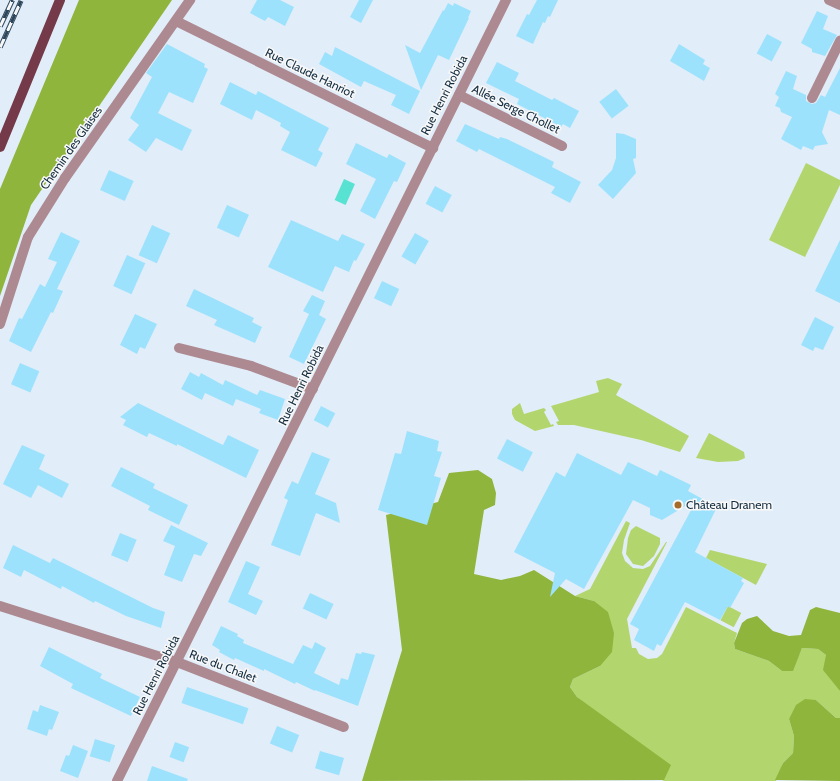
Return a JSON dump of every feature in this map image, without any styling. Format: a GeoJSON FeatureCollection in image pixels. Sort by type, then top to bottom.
{"type":"FeatureCollection","features":[{"type":"Feature","properties":{"kind":"main road"},"geometry":{"type":"LineString","coordinates":[[0,147],[60,0]]}},
{"type":"Feature","properties":{"kind":"street","name":"Chemin des Glaises"},"geometry":{"type":"LineString","coordinates":[[0,324],[28,237],[65,178],[190,0]]}},
{"type":"Feature","properties":{"kind":"street","name":"Rue Henri Robida"},"geometry":{"type":"LineString","coordinates":[[117,781],[314,389],[506,0]]}},
{"type":"Feature","properties":{"kind":"street"},"geometry":{"type":"LineString","coordinates":[[830,0],[840,5]]}},
{"type":"Feature","properties":{"kind":"street","name":"Rue Claude Hanriot"},"geometry":{"type":"LineString","coordinates":[[176,21],[432,148]]}},
{"type":"Feature","properties":{"kind":"street"},"geometry":{"type":"LineString","coordinates":[[812,98],[840,41]]}},
{"type":"Feature","properties":{"kind":"street","name":"Allée Serge Chollet"},"geometry":{"type":"LineString","coordinates":[[459,95],[562,146]]}},
{"type":"Feature","properties":{"kind":"street"},"geometry":{"type":"LineString","coordinates":[[179,348],[251,366],[314,389]]}},
{"type":"Feature","properties":{"kind":"street","name":"Rue du Chalet"},"geometry":{"type":"LineString","coordinates":[[0,606],[176,662],[344,727]]}},
{"type":"Feature","properties":{"kind":"shaded area"},"geometry":{"type":"Polygon","coordinates":[[[79,0],[172,0],[31,205],[0,296],[0,189],[79,0]]]}},
{"type":"Feature","properties":{"kind":"shaded area"},"geometry":{"type":"Polygon","coordinates":[[[806,163],[840,180],[840,185],[805,257],[769,240],[806,163]]]}},
{"type":"Feature","properties":{"kind":"shaded area"},"geometry":{"type":"Polygon","coordinates":[[[344,179],[355,184],[346,205],[335,200],[344,179]]]}},
{"type":"Feature","properties":{"kind":"shaded area"},"geometry":{"type":"Polygon","coordinates":[[[608,378],[622,384],[616,395],[689,436],[680,452],[641,440],[574,425],[558,425],[556,422],[559,421],[551,406],[599,392],[596,381],[608,378]]]}},
{"type":"Feature","properties":{"kind":"shaded area"},"geometry":{"type":"Polygon","coordinates":[[[520,403],[524,414],[544,408],[546,410],[544,412],[551,425],[553,424],[554,426],[535,431],[515,420],[512,414],[512,409],[520,403]]]}},
{"type":"Feature","properties":{"kind":"shaded area"},"geometry":{"type":"Polygon","coordinates":[[[709,433],[744,452],[745,458],[738,461],[718,462],[696,458],[709,433]]]}},
{"type":"Feature","properties":{"kind":"shaded area"},"geometry":{"type":"Polygon","coordinates":[[[478,470],[492,479],[496,493],[495,505],[484,510],[474,574],[501,580],[520,576],[534,570],[575,596],[594,601],[608,612],[614,633],[612,652],[600,666],[573,679],[570,687],[577,697],[671,765],[664,780],[362,781],[402,650],[386,515],[438,502],[449,473],[478,470]]]}},
{"type":"Feature","properties":{"kind":"shaded area"},"geometry":{"type":"Polygon","coordinates":[[[626,521],[630,523],[624,540],[622,553],[625,561],[633,568],[643,569],[650,566],[667,542],[627,619],[632,648],[636,648],[639,654],[648,659],[657,658],[662,654],[686,607],[737,633],[734,643],[735,649],[769,661],[782,671],[798,657],[802,648],[818,649],[826,655],[840,691],[840,718],[836,718],[816,700],[789,719],[794,736],[793,753],[783,763],[776,781],[662,781],[664,780],[577,697],[570,687],[573,679],[600,666],[594,601],[575,596],[590,589],[626,521]]]}},
{"type":"Feature","properties":{"kind":"shaded area"},"geometry":{"type":"Polygon","coordinates":[[[636,526],[660,538],[660,544],[654,556],[643,566],[633,564],[626,554],[628,538],[631,530],[636,526]]]}},
{"type":"Feature","properties":{"kind":"shaded area"},"geometry":{"type":"Polygon","coordinates":[[[710,550],[767,564],[756,585],[706,558],[710,550]]]}},
{"type":"Feature","properties":{"kind":"shaded area"},"geometry":{"type":"Polygon","coordinates":[[[728,606],[741,613],[734,627],[720,620],[728,606]]]}},
{"type":"Feature","properties":{"kind":"shaded area"},"geometry":{"type":"Polygon","coordinates":[[[816,607],[840,613],[840,691],[823,670],[826,655],[818,649],[802,648],[793,671],[782,671],[769,661],[735,649],[734,643],[742,623],[747,619],[757,616],[773,631],[789,636],[801,635],[810,610],[816,607]]]}},
{"type":"Feature","properties":{"kind":"shaded area"},"geometry":{"type":"Polygon","coordinates":[[[805,699],[816,700],[836,718],[840,718],[840,781],[775,780],[783,763],[793,753],[794,736],[789,719],[796,705],[805,699]]]}},
{"type":"Feature","properties":{"kind":"building"},"geometry":{"type":"Polygon","coordinates":[[[257,0],[280,0],[294,7],[285,26],[268,17],[265,21],[250,13],[257,0]]]}},
{"type":"Feature","properties":{"kind":"building"},"geometry":{"type":"Polygon","coordinates":[[[359,0],[373,0],[361,23],[350,17],[359,0]]]}},
{"type":"Feature","properties":{"kind":"building"},"geometry":{"type":"Polygon","coordinates":[[[537,0],[558,0],[550,17],[548,16],[545,23],[543,22],[533,44],[516,36],[527,14],[529,15],[537,0]]]}},
{"type":"Feature","properties":{"kind":"building"},"geometry":{"type":"Polygon","coordinates":[[[448,3],[453,6],[454,3],[471,11],[469,18],[449,60],[438,55],[421,90],[405,45],[420,53],[448,3]]]}},
{"type":"Feature","properties":{"kind":"building"},"geometry":{"type":"Polygon","coordinates":[[[817,11],[828,16],[823,29],[837,35],[825,56],[812,52],[812,49],[801,43],[817,11]]]}},
{"type":"Feature","properties":{"kind":"building"},"geometry":{"type":"Polygon","coordinates":[[[767,34],[782,42],[772,61],[757,53],[767,34]]]}},
{"type":"Feature","properties":{"kind":"building"},"geometry":{"type":"Polygon","coordinates":[[[167,44],[205,64],[204,67],[208,69],[193,103],[169,92],[158,113],[192,130],[182,151],[156,138],[146,152],[128,140],[139,125],[130,118],[152,77],[146,73],[167,44]]]}},
{"type":"Feature","properties":{"kind":"building"},"geometry":{"type":"Polygon","coordinates":[[[679,44],[705,60],[703,64],[710,68],[704,81],[670,61],[679,44]]]}},
{"type":"Feature","properties":{"kind":"building"},"geometry":{"type":"Polygon","coordinates":[[[335,47],[420,91],[409,114],[391,105],[396,95],[364,81],[361,87],[319,64],[325,52],[332,56],[335,47]]]}},
{"type":"Feature","properties":{"kind":"building"},"geometry":{"type":"Polygon","coordinates":[[[497,62],[519,73],[515,81],[552,100],[554,98],[579,111],[570,128],[563,124],[561,127],[517,104],[519,99],[486,83],[497,62]]]}},
{"type":"Feature","properties":{"kind":"building"},"geometry":{"type":"Polygon","coordinates":[[[840,68],[840,115],[829,110],[822,132],[828,144],[815,146],[813,150],[803,146],[801,150],[781,139],[792,117],[781,112],[780,108],[775,106],[779,97],[775,94],[786,71],[797,76],[793,89],[806,95],[806,101],[812,104],[816,103],[821,95],[825,97],[840,68]]]}},
{"type":"Feature","properties":{"kind":"building"},"geometry":{"type":"Polygon","coordinates":[[[230,82],[256,95],[258,91],[329,128],[318,150],[323,153],[316,167],[281,150],[290,132],[280,126],[281,123],[256,110],[252,120],[220,104],[230,82]]]}},
{"type":"Feature","properties":{"kind":"building"},"geometry":{"type":"Polygon","coordinates":[[[616,89],[629,106],[612,118],[599,102],[616,89]]]}},
{"type":"Feature","properties":{"kind":"building"},"geometry":{"type":"Polygon","coordinates":[[[465,124],[499,139],[500,137],[507,139],[554,162],[552,167],[581,182],[570,203],[551,193],[555,187],[479,149],[477,152],[456,141],[465,124]]]}},
{"type":"Feature","properties":{"kind":"building"},"geometry":{"type":"Polygon","coordinates":[[[616,133],[624,134],[636,139],[636,158],[633,159],[636,173],[613,199],[598,185],[612,170],[616,158],[616,133]]]}},
{"type":"Feature","properties":{"kind":"building"},"geometry":{"type":"Polygon","coordinates":[[[356,143],[387,158],[389,154],[406,163],[397,182],[394,181],[375,219],[360,211],[376,179],[346,164],[356,143]]]}},
{"type":"Feature","properties":{"kind":"building"},"geometry":{"type":"Polygon","coordinates":[[[109,170],[134,181],[125,201],[100,190],[109,170]]]}},
{"type":"Feature","properties":{"kind":"building"},"geometry":{"type":"Polygon","coordinates":[[[435,186],[452,195],[442,213],[426,204],[435,186]]]}},
{"type":"Feature","properties":{"kind":"building"},"geometry":{"type":"Polygon","coordinates":[[[227,205],[249,215],[239,238],[217,228],[227,205]]]}},
{"type":"Feature","properties":{"kind":"building"},"geometry":{"type":"Polygon","coordinates":[[[291,220],[338,241],[342,234],[365,244],[356,261],[354,260],[349,272],[335,266],[323,292],[268,267],[291,220]]]}},
{"type":"Feature","properties":{"kind":"building"},"geometry":{"type":"Polygon","coordinates":[[[152,225],[170,233],[157,263],[139,255],[152,225]]]}},
{"type":"Feature","properties":{"kind":"building"},"geometry":{"type":"Polygon","coordinates":[[[61,232],[80,241],[57,289],[63,291],[53,313],[51,312],[31,352],[9,341],[19,318],[22,319],[40,284],[45,287],[57,262],[48,259],[61,232]]]}},
{"type":"Feature","properties":{"kind":"building"},"geometry":{"type":"Polygon","coordinates":[[[415,233],[429,241],[415,264],[402,256],[415,233]]]}},
{"type":"Feature","properties":{"kind":"building"},"geometry":{"type":"Polygon","coordinates":[[[840,240],[840,303],[815,291],[840,240]]]}},
{"type":"Feature","properties":{"kind":"building"},"geometry":{"type":"Polygon","coordinates":[[[127,255],[145,263],[131,294],[113,286],[127,255]]]}},
{"type":"Feature","properties":{"kind":"building"},"geometry":{"type":"Polygon","coordinates":[[[382,281],[399,289],[391,306],[374,298],[382,281]]]}},
{"type":"Feature","properties":{"kind":"building"},"geometry":{"type":"Polygon","coordinates":[[[194,289],[254,318],[252,322],[262,327],[255,343],[214,325],[217,320],[186,306],[194,289]]]}},
{"type":"Feature","properties":{"kind":"building"},"geometry":{"type":"Polygon","coordinates":[[[312,295],[325,301],[319,315],[326,319],[304,364],[289,357],[309,314],[303,311],[312,295]]]}},
{"type":"Feature","properties":{"kind":"building"},"geometry":{"type":"Polygon","coordinates":[[[135,314],[157,324],[145,349],[140,347],[137,354],[120,345],[135,314]]]}},
{"type":"Feature","properties":{"kind":"building"},"geometry":{"type":"Polygon","coordinates":[[[815,317],[834,327],[823,350],[815,347],[813,351],[801,345],[815,317]]]}},
{"type":"Feature","properties":{"kind":"building"},"geometry":{"type":"Polygon","coordinates":[[[20,363],[39,371],[30,392],[11,384],[20,363]]]}},
{"type":"Feature","properties":{"kind":"building"},"geometry":{"type":"Polygon","coordinates":[[[190,372],[199,377],[201,373],[223,385],[225,380],[257,395],[260,390],[285,399],[278,420],[259,413],[261,409],[236,399],[233,406],[205,393],[202,400],[181,389],[190,372]]]}},
{"type":"Feature","properties":{"kind":"building"},"geometry":{"type":"Polygon","coordinates":[[[138,403],[223,445],[228,435],[259,450],[246,478],[177,444],[177,446],[149,433],[147,437],[123,425],[126,420],[120,417],[138,403]]]}},
{"type":"Feature","properties":{"kind":"building"},"geometry":{"type":"Polygon","coordinates":[[[321,406],[335,413],[328,428],[314,420],[321,406]]]}},
{"type":"Feature","properties":{"kind":"building"},"geometry":{"type":"Polygon","coordinates":[[[407,431],[439,441],[437,451],[442,452],[434,476],[441,478],[427,525],[378,510],[395,453],[401,454],[407,431]]]}},
{"type":"Feature","properties":{"kind":"building"},"geometry":{"type":"Polygon","coordinates":[[[507,439],[533,452],[523,472],[497,459],[507,439]]]}},
{"type":"Feature","properties":{"kind":"building"},"geometry":{"type":"Polygon","coordinates":[[[22,445],[45,455],[39,469],[69,484],[62,498],[38,485],[31,498],[3,484],[22,445]]]}},
{"type":"Feature","properties":{"kind":"building"},"geometry":{"type":"Polygon","coordinates":[[[312,452],[330,459],[315,494],[336,503],[340,523],[316,513],[300,556],[271,545],[288,500],[284,498],[292,481],[298,484],[312,452]]]}},
{"type":"Feature","properties":{"kind":"building"},"geometry":{"type":"Polygon","coordinates":[[[577,453],[621,475],[628,462],[657,476],[660,470],[691,485],[688,491],[717,507],[695,552],[743,578],[741,581],[744,583],[730,608],[728,606],[720,620],[685,602],[661,646],[657,644],[654,651],[634,640],[639,629],[630,624],[697,499],[662,520],[650,515],[650,508],[633,500],[584,589],[566,579],[550,597],[555,573],[514,552],[556,472],[565,477],[577,453]]]}},
{"type":"Feature","properties":{"kind":"building"},"geometry":{"type":"Polygon","coordinates":[[[121,467],[155,484],[153,488],[188,505],[179,525],[148,510],[150,506],[111,486],[121,467]]]}},
{"type":"Feature","properties":{"kind":"building"},"geometry":{"type":"Polygon","coordinates":[[[171,525],[208,543],[201,556],[194,554],[182,582],[164,575],[175,546],[163,541],[171,525]]]}},
{"type":"Feature","properties":{"kind":"building"},"geometry":{"type":"Polygon","coordinates":[[[120,533],[137,540],[128,562],[111,555],[120,533]]]}},
{"type":"Feature","properties":{"kind":"building"},"geometry":{"type":"Polygon","coordinates":[[[13,545],[50,563],[53,558],[153,608],[165,612],[161,628],[126,616],[95,601],[94,603],[62,586],[61,589],[24,570],[21,577],[3,568],[13,545]]]}},
{"type":"Feature","properties":{"kind":"building"},"geometry":{"type":"Polygon","coordinates":[[[246,561],[260,567],[248,594],[263,601],[256,615],[228,602],[246,561]]]}},
{"type":"Feature","properties":{"kind":"building"},"geometry":{"type":"Polygon","coordinates":[[[310,593],[334,604],[326,619],[303,608],[310,593]]]}},
{"type":"Feature","properties":{"kind":"building"},"geometry":{"type":"Polygon","coordinates":[[[221,626],[238,634],[237,636],[244,640],[243,643],[293,664],[303,645],[312,649],[315,642],[326,648],[314,673],[339,685],[341,678],[348,680],[356,653],[361,654],[362,652],[375,655],[358,706],[315,691],[296,682],[295,684],[264,669],[264,671],[235,658],[234,660],[219,652],[220,650],[212,645],[221,626]]]}},
{"type":"Feature","properties":{"kind":"building"},"geometry":{"type":"Polygon","coordinates":[[[49,647],[102,674],[100,678],[140,697],[131,716],[71,688],[73,684],[40,666],[49,647]]]}},
{"type":"Feature","properties":{"kind":"building"},"geometry":{"type":"Polygon","coordinates":[[[187,687],[248,708],[243,724],[181,703],[187,687]]]}},
{"type":"Feature","properties":{"kind":"building"},"geometry":{"type":"Polygon","coordinates":[[[40,705],[59,712],[52,730],[49,729],[47,736],[27,729],[33,710],[38,712],[40,705]]]}},
{"type":"Feature","properties":{"kind":"building"},"geometry":{"type":"Polygon","coordinates":[[[277,726],[299,735],[292,753],[270,744],[277,726]]]}},
{"type":"Feature","properties":{"kind":"building"},"geometry":{"type":"Polygon","coordinates":[[[95,739],[115,745],[110,762],[90,756],[95,739]]]}},
{"type":"Feature","properties":{"kind":"building"},"geometry":{"type":"Polygon","coordinates":[[[175,742],[189,747],[184,762],[170,757],[175,742]]]}},
{"type":"Feature","properties":{"kind":"building"},"geometry":{"type":"Polygon","coordinates":[[[73,745],[88,751],[78,778],[60,771],[66,755],[69,756],[73,745]]]}},
{"type":"Feature","properties":{"kind":"building"},"geometry":{"type":"Polygon","coordinates":[[[320,751],[344,758],[339,775],[315,768],[320,751]]]}},
{"type":"Feature","properties":{"kind":"building"},"geometry":{"type":"Polygon","coordinates":[[[152,766],[188,779],[187,781],[147,781],[152,766]]]}},
{"type":"Feature","properties":{"kind":"railway"},"geometry":{"type":"LineString","coordinates":[[0,26],[12,0]]}},
{"type":"Feature","properties":{"kind":"railway"},"geometry":{"type":"LineString","coordinates":[[0,47],[21,0]]}},
{"type":"Feature","properties":{"kind":"place","name":"Château Dranem"},"geometry":{"type":"Point","coordinates":[678,505]}}]}
